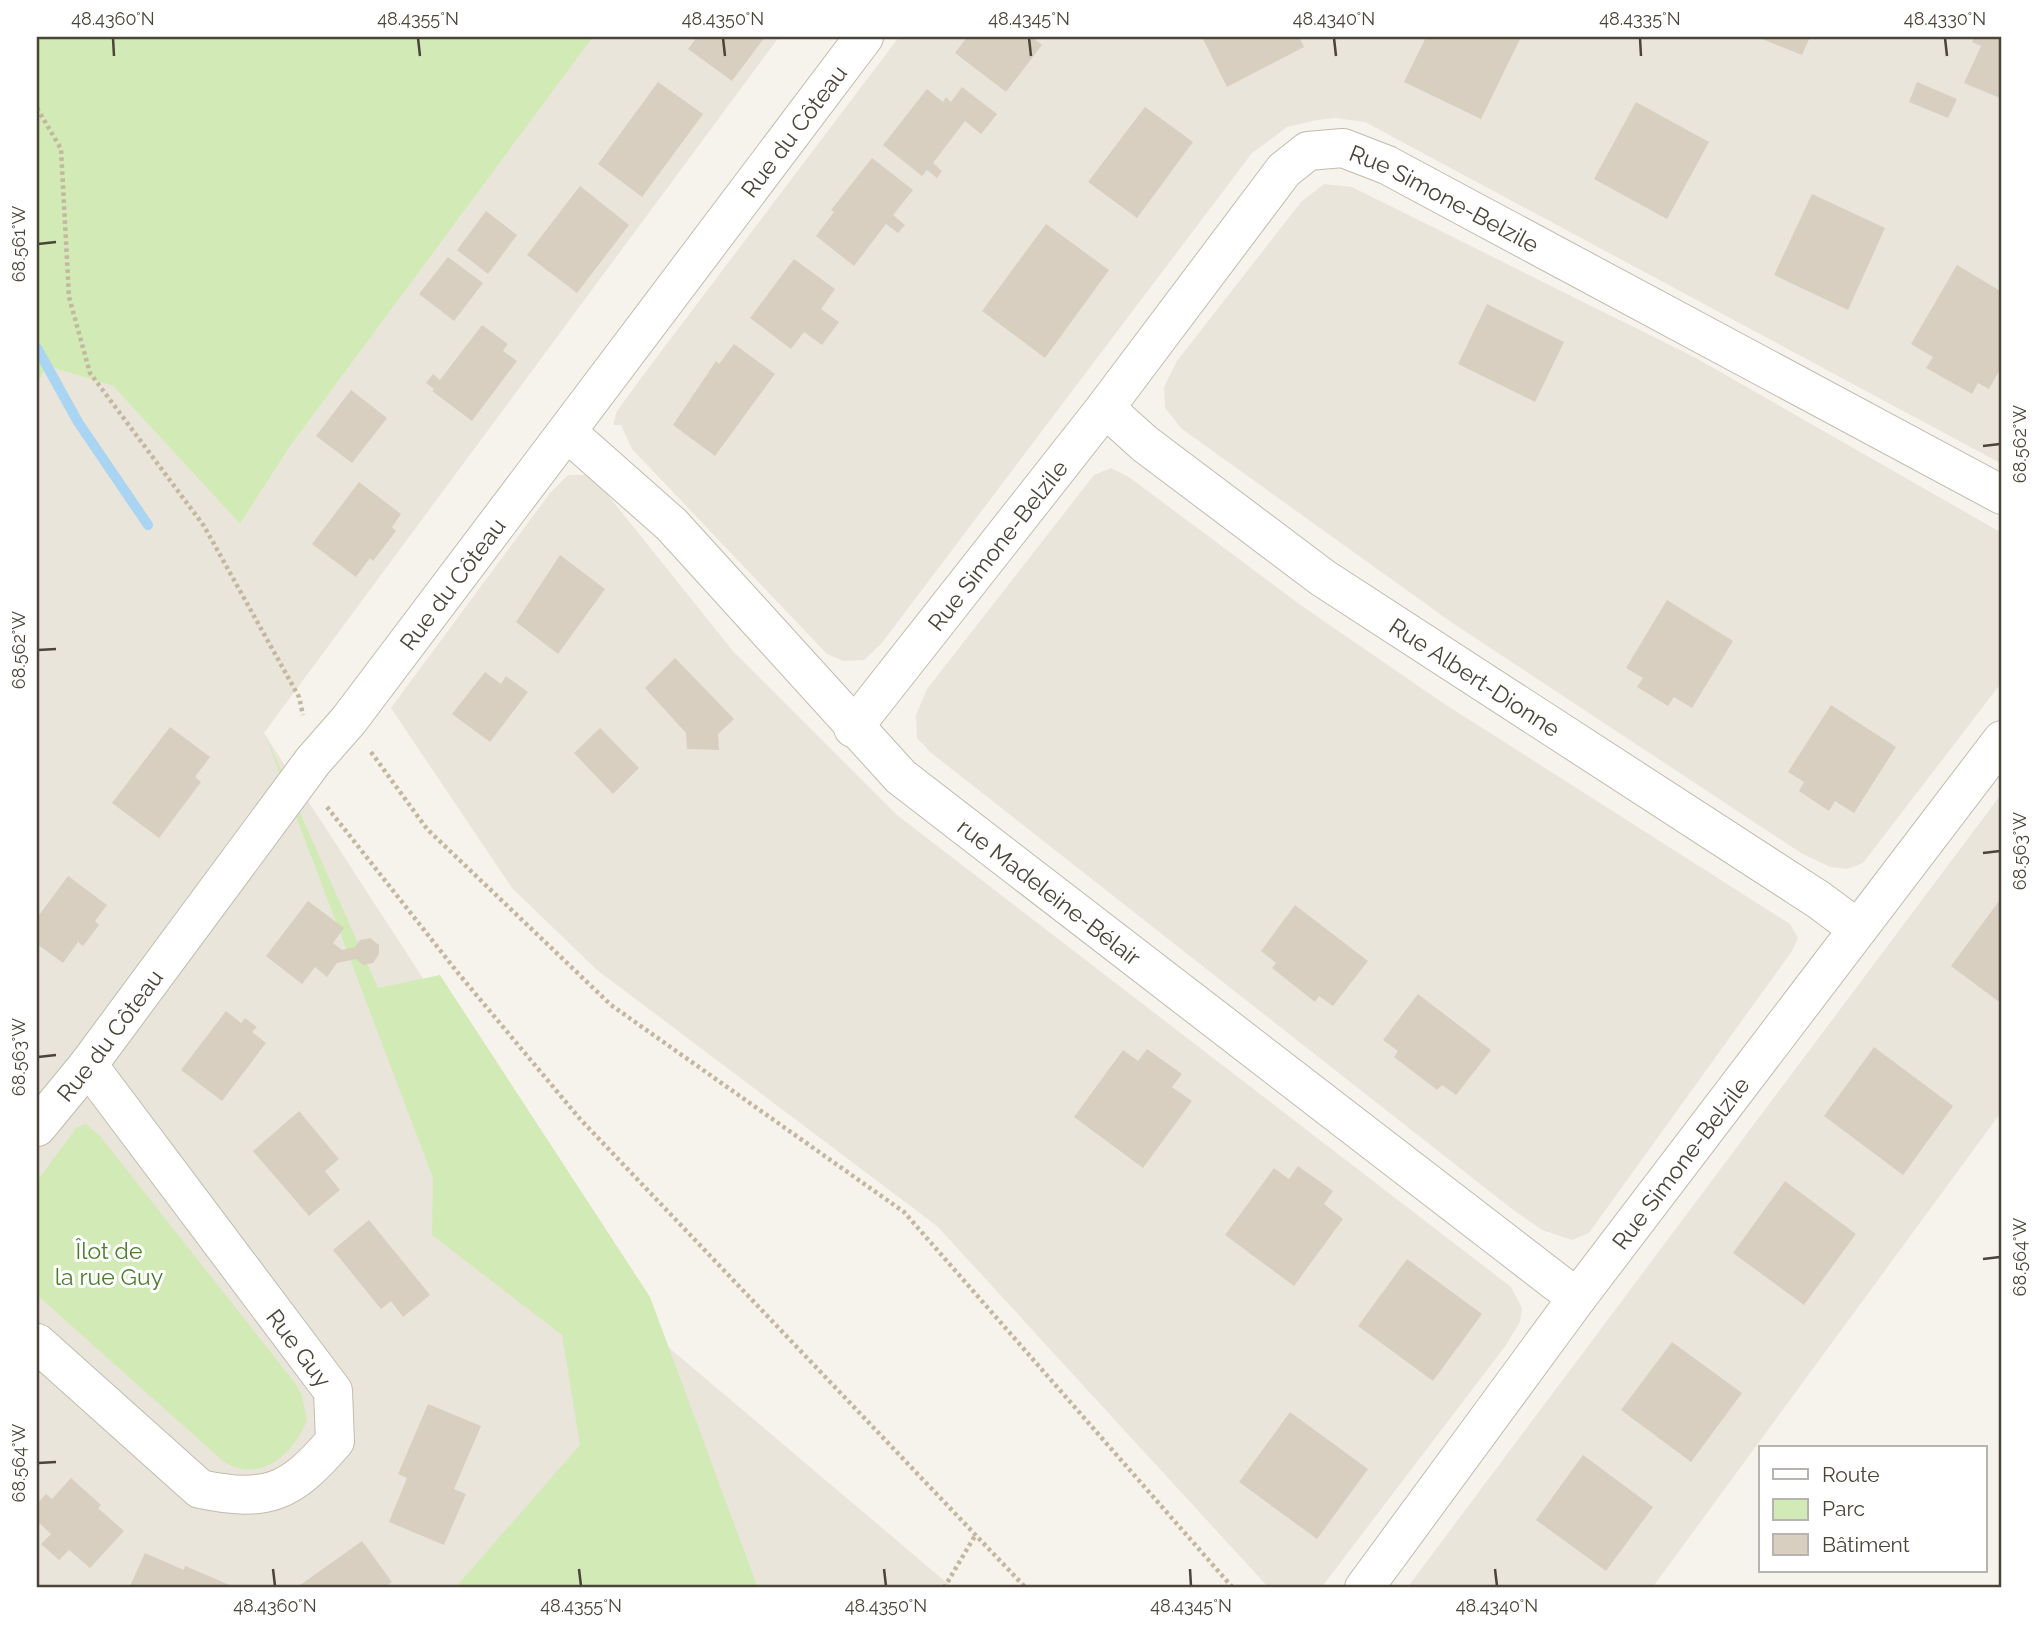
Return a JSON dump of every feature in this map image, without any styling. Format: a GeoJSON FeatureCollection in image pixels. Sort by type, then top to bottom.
{"type":"FeatureCollection","features":[{"type":"Feature","properties":{"kind":"street","name":"Rue du Côteau"},"geometry":{"type":"LineString","coordinates":[[37,1127],[88,1065],[313,761],[349,720],[568,433],[864,37]]}},
{"type":"Feature","properties":{"kind":"street","name":"Rue Simone-Belzile"},"geometry":{"type":"LineString","coordinates":[[853,728],[1105,408],[1284,170],[1308,151],[1343,148],[1399,172],[2002,495]]}},
{"type":"Feature","properties":{"kind":"street","name":"Rue Albert-Dionne"},"geometry":{"type":"LineString","coordinates":[[1105,408],[1145,444],[1323,578],[1774,870],[1858,929]]}},
{"type":"Feature","properties":{"kind":"street","name":"rue Madeleine-Bélair"},"geometry":{"type":"LineString","coordinates":[[568,433],[672,525],[853,728],[901,777],[1577,1298]]}},
{"type":"Feature","properties":{"kind":"street","name":"Rue Simone-Belzile"},"geometry":{"type":"LineString","coordinates":[[1364,1588],[1577,1298],[2002,740]]}},
{"type":"Feature","properties":{"kind":"street","name":"Rue Guy"},"geometry":{"type":"LineString","coordinates":[[37,1343],[200,1489],[230,1496],[274,1493],[307,1473],[335,1441],[333,1391],[88,1065]]}},
{"type":"Feature","properties":{"kind":"path"},"geometry":{"type":"LineString","coordinates":[[37,108],[61,149],[69,297],[90,373],[204,526],[299,697],[321,799],[458,973],[580,1119],[1026,1588]]}},
{"type":"Feature","properties":{"kind":"path"},"geometry":{"type":"LineString","coordinates":[[349,720],[427,829],[611,1005],[904,1212],[1233,1588]]}},
{"type":"Feature","properties":{"kind":"path"},"geometry":{"type":"LineString","coordinates":[[944,1588],[976,1534]]}},
{"type":"Feature","properties":{"kind":"shaded area"},"geometry":{"type":"Polygon","coordinates":[[[593,37],[779,37],[264,733],[654,1335],[953,1588],[37,1588],[37,384],[47,366],[113,386],[240,524],[291,445],[593,37]]]}},
{"type":"Feature","properties":{"kind":"shaded area"},"geometry":{"type":"Polygon","coordinates":[[[899,37],[2002,37],[2002,464],[1365,122],[1335,118],[1317,120],[1287,127],[1252,153],[881,644],[864,660],[843,661],[827,654],[632,449],[621,425],[613,425],[617,411],[647,370],[899,37]]]}},
{"type":"Feature","properties":{"kind":"shaded area"},"geometry":{"type":"Polygon","coordinates":[[[1324,184],[1352,187],[1696,358],[2002,533],[2002,682],[1863,863],[1847,869],[1830,867],[1801,853],[1451,622],[1182,429],[1165,408],[1164,387],[1177,361],[1301,202],[1324,184]]]}},
{"type":"Feature","properties":{"kind":"shaded area"},"geometry":{"type":"Polygon","coordinates":[[[1111,468],[1129,477],[1302,606],[1443,703],[1790,924],[1798,938],[1792,951],[1589,1233],[1572,1240],[1542,1230],[1512,1209],[930,752],[917,738],[916,715],[927,689],[1094,475],[1111,468]]]}},
{"type":"Feature","properties":{"kind":"shaded area"},"geometry":{"type":"Polygon","coordinates":[[[568,475],[586,475],[599,484],[733,651],[897,815],[1511,1287],[1522,1308],[1520,1322],[1506,1345],[1321,1588],[1269,1588],[937,1226],[597,970],[512,888],[391,708],[550,493],[568,475]]]}},
{"type":"Feature","properties":{"kind":"shaded area"},"geometry":{"type":"Polygon","coordinates":[[[2002,793],[2002,1111],[1652,1588],[1407,1588],[2002,793]]]}},
{"type":"Feature","properties":{"kind":"green space"},"geometry":{"type":"Polygon","coordinates":[[[37,37],[593,37],[291,445],[240,524],[113,386],[47,366],[37,384],[37,37]]]}},
{"type":"Feature","properties":{"kind":"green space"},"geometry":{"type":"Polygon","coordinates":[[[264,732],[378,988],[440,975],[650,1297],[758,1588],[455,1588],[580,1445],[562,1335],[432,1235],[433,1178],[264,732]]]}},
{"type":"Feature","properties":{"kind":"green space","name":"Îlot de la rue Guy"},"geometry":{"type":"Polygon","coordinates":[[[86,1124],[100,1136],[295,1383],[302,1396],[307,1420],[293,1445],[273,1463],[249,1470],[236,1468],[223,1461],[37,1295],[37,1181],[77,1127],[86,1124]]]}},
{"type":"Feature","properties":{"kind":"building"},"geometry":{"type":"Polygon","coordinates":[[[697,37],[765,37],[732,81],[688,49],[697,37]]]}},
{"type":"Feature","properties":{"kind":"building"},"geometry":{"type":"Polygon","coordinates":[[[967,37],[1032,37],[1042,45],[1006,92],[955,53],[967,37]]]}},
{"type":"Feature","properties":{"kind":"building"},"geometry":{"type":"Polygon","coordinates":[[[1202,37],[1299,37],[1304,47],[1227,87],[1202,37]]]}},
{"type":"Feature","properties":{"kind":"building"},"geometry":{"type":"Polygon","coordinates":[[[1426,37],[1520,39],[1481,119],[1404,82],[1426,37]]]}},
{"type":"Feature","properties":{"kind":"building"},"geometry":{"type":"Polygon","coordinates":[[[1810,37],[1802,55],[1762,39],[1810,37]]]}},
{"type":"Feature","properties":{"kind":"building"},"geometry":{"type":"Polygon","coordinates":[[[1974,37],[2002,37],[2002,99],[1964,83],[1981,46],[1972,42],[1974,37]]]}},
{"type":"Feature","properties":{"kind":"building"},"geometry":{"type":"Polygon","coordinates":[[[658,82],[703,114],[642,197],[598,164],[658,82]]]}},
{"type":"Feature","properties":{"kind":"building"},"geometry":{"type":"Polygon","coordinates":[[[1917,82],[1957,99],[1948,118],[1909,102],[1917,82]]]}},
{"type":"Feature","properties":{"kind":"building"},"geometry":{"type":"Polygon","coordinates":[[[962,87],[997,114],[981,134],[965,121],[933,163],[942,171],[937,178],[927,170],[922,176],[883,145],[927,89],[943,102],[946,97],[951,102],[962,87]]]}},
{"type":"Feature","properties":{"kind":"building"},"geometry":{"type":"Polygon","coordinates":[[[1636,102],[1709,142],[1667,219],[1594,179],[1636,102]]]}},
{"type":"Feature","properties":{"kind":"building"},"geometry":{"type":"Polygon","coordinates":[[[1145,107],[1193,142],[1137,218],[1088,182],[1145,107]]]}},
{"type":"Feature","properties":{"kind":"building"},"geometry":{"type":"Polygon","coordinates":[[[872,158],[913,190],[893,215],[905,225],[898,233],[886,224],[854,266],[816,236],[834,212],[831,210],[872,158]]]}},
{"type":"Feature","properties":{"kind":"building"},"geometry":{"type":"Polygon","coordinates":[[[580,186],[629,225],[577,293],[527,255],[580,186]]]}},
{"type":"Feature","properties":{"kind":"building"},"geometry":{"type":"Polygon","coordinates":[[[1812,194],[1885,228],[1848,310],[1774,275],[1812,194]]]}},
{"type":"Feature","properties":{"kind":"building"},"geometry":{"type":"Polygon","coordinates":[[[486,211],[517,235],[488,274],[457,250],[486,211]]]}},
{"type":"Feature","properties":{"kind":"building"},"geometry":{"type":"Polygon","coordinates":[[[1046,224],[1109,270],[1045,358],[982,311],[1046,224]]]}},
{"type":"Feature","properties":{"kind":"building"},"geometry":{"type":"Polygon","coordinates":[[[448,257],[483,283],[454,321],[419,294],[448,257]]]}},
{"type":"Feature","properties":{"kind":"building"},"geometry":{"type":"Polygon","coordinates":[[[794,259],[835,289],[821,309],[839,322],[822,345],[804,332],[791,349],[750,318],[794,259]]]}},
{"type":"Feature","properties":{"kind":"building"},"geometry":{"type":"Polygon","coordinates":[[[1957,265],[2002,292],[2002,366],[1989,389],[1978,383],[1972,394],[1926,368],[1933,357],[1911,344],[1957,265]]]}},
{"type":"Feature","properties":{"kind":"building"},"geometry":{"type":"Polygon","coordinates":[[[1487,304],[1564,342],[1535,402],[1458,364],[1487,304]]]}},
{"type":"Feature","properties":{"kind":"building"},"geometry":{"type":"Polygon","coordinates":[[[482,325],[508,344],[503,351],[517,361],[472,421],[432,391],[434,389],[426,383],[433,374],[440,380],[482,325]]]}},
{"type":"Feature","properties":{"kind":"building"},"geometry":{"type":"Polygon","coordinates":[[[734,344],[775,374],[715,456],[673,425],[716,361],[719,364],[734,344]]]}},
{"type":"Feature","properties":{"kind":"building"},"geometry":{"type":"Polygon","coordinates":[[[351,390],[387,418],[352,463],[316,436],[351,390]]]}},
{"type":"Feature","properties":{"kind":"building"},"geometry":{"type":"Polygon","coordinates":[[[359,482],[401,514],[392,527],[396,531],[373,561],[370,558],[356,577],[312,544],[359,482]]]}},
{"type":"Feature","properties":{"kind":"building"},"geometry":{"type":"Polygon","coordinates":[[[560,555],[605,589],[558,654],[516,622],[560,555]]]}},
{"type":"Feature","properties":{"kind":"building"},"geometry":{"type":"Polygon","coordinates":[[[1667,600],[1733,641],[1692,708],[1674,697],[1668,706],[1637,687],[1643,678],[1626,668],[1667,600]]]}},
{"type":"Feature","properties":{"kind":"building"},"geometry":{"type":"Polygon","coordinates":[[[675,658],[734,719],[718,734],[719,750],[687,749],[686,733],[645,688],[675,658]]]}},
{"type":"Feature","properties":{"kind":"building"},"geometry":{"type":"Polygon","coordinates":[[[485,672],[501,684],[506,676],[528,692],[490,742],[452,714],[485,672]]]}},
{"type":"Feature","properties":{"kind":"building"},"geometry":{"type":"Polygon","coordinates":[[[1831,705],[1896,747],[1854,813],[1835,801],[1829,811],[1799,791],[1804,782],[1788,772],[1831,705]]]}},
{"type":"Feature","properties":{"kind":"building"},"geometry":{"type":"Polygon","coordinates":[[[170,727],[210,757],[195,777],[201,782],[159,838],[112,803],[170,727]]]}},
{"type":"Feature","properties":{"kind":"building"},"geometry":{"type":"Polygon","coordinates":[[[600,728],[639,768],[613,794],[574,753],[600,728]]]}},
{"type":"Feature","properties":{"kind":"building"},"geometry":{"type":"Polygon","coordinates":[[[68,876],[107,905],[95,921],[99,925],[83,946],[78,942],[63,963],[37,944],[37,918],[68,876]]]}},
{"type":"Feature","properties":{"kind":"building"},"geometry":{"type":"Polygon","coordinates":[[[2002,897],[2002,1004],[1951,966],[2002,897]]]}},
{"type":"Feature","properties":{"kind":"building"},"geometry":{"type":"Polygon","coordinates":[[[308,901],[344,928],[333,943],[342,950],[355,947],[360,940],[370,938],[379,945],[379,954],[373,963],[363,965],[356,959],[337,963],[327,977],[315,967],[302,984],[266,956],[308,901]]]}},
{"type":"Feature","properties":{"kind":"building"},"geometry":{"type":"Polygon","coordinates":[[[1295,905],[1368,961],[1333,1006],[1319,996],[1315,1002],[1272,968],[1276,963],[1261,951],[1295,905]]]}},
{"type":"Feature","properties":{"kind":"building"},"geometry":{"type":"Polygon","coordinates":[[[1418,994],[1491,1050],[1456,1095],[1442,1085],[1437,1090],[1394,1057],[1398,1051],[1383,1040],[1418,994]]]}},
{"type":"Feature","properties":{"kind":"building"},"geometry":{"type":"Polygon","coordinates":[[[226,1011],[241,1023],[245,1018],[257,1027],[252,1032],[266,1043],[222,1101],[181,1070],[226,1011]]]}},
{"type":"Feature","properties":{"kind":"building"},"geometry":{"type":"Polygon","coordinates":[[[1874,1047],[1953,1106],[1903,1175],[1824,1116],[1874,1047]]]}},
{"type":"Feature","properties":{"kind":"building"},"geometry":{"type":"Polygon","coordinates":[[[1147,1049],[1182,1074],[1172,1087],[1192,1101],[1143,1168],[1074,1117],[1123,1050],[1138,1061],[1147,1049]]]}},
{"type":"Feature","properties":{"kind":"building"},"geometry":{"type":"Polygon","coordinates":[[[299,1111],[339,1159],[325,1171],[340,1190],[309,1216],[253,1151],[299,1111]]]}},
{"type":"Feature","properties":{"kind":"building"},"geometry":{"type":"Polygon","coordinates":[[[1298,1166],[1333,1191],[1324,1204],[1343,1219],[1294,1286],[1225,1235],[1274,1168],[1289,1179],[1298,1166]]]}},
{"type":"Feature","properties":{"kind":"building"},"geometry":{"type":"Polygon","coordinates":[[[1785,1181],[1856,1234],[1804,1305],[1733,1253],[1785,1181]]]}},
{"type":"Feature","properties":{"kind":"building"},"geometry":{"type":"Polygon","coordinates":[[[369,1220],[430,1295],[403,1317],[391,1301],[381,1309],[333,1250],[369,1220]]]}},
{"type":"Feature","properties":{"kind":"building"},"geometry":{"type":"Polygon","coordinates":[[[1407,1259],[1482,1314],[1433,1381],[1358,1326],[1407,1259]]]}},
{"type":"Feature","properties":{"kind":"building"},"geometry":{"type":"Polygon","coordinates":[[[1672,1342],[1742,1393],[1691,1462],[1621,1410],[1672,1342]]]}},
{"type":"Feature","properties":{"kind":"building"},"geometry":{"type":"Polygon","coordinates":[[[428,1404],[481,1426],[454,1489],[466,1494],[444,1545],[389,1522],[407,1478],[398,1474],[428,1404]]]}},
{"type":"Feature","properties":{"kind":"building"},"geometry":{"type":"Polygon","coordinates":[[[1290,1412],[1368,1469],[1317,1539],[1239,1482],[1290,1412]]]}},
{"type":"Feature","properties":{"kind":"building"},"geometry":{"type":"Polygon","coordinates":[[[1583,1455],[1653,1507],[1606,1571],[1536,1520],[1583,1455]]]}},
{"type":"Feature","properties":{"kind":"building"},"geometry":{"type":"Polygon","coordinates":[[[71,1478],[101,1505],[98,1508],[124,1531],[90,1568],[69,1550],[59,1560],[41,1544],[51,1534],[37,1521],[37,1504],[46,1494],[52,1499],[71,1478]]]}},
{"type":"Feature","properties":{"kind":"building"},"geometry":{"type":"Polygon","coordinates":[[[362,1541],[392,1582],[383,1588],[296,1588],[362,1541]]]}},
{"type":"Feature","properties":{"kind":"building"},"geometry":{"type":"Polygon","coordinates":[[[145,1553],[184,1570],[185,1566],[237,1588],[129,1588],[145,1553]]]}},
{"type":"Feature","properties":{"kind":"waterway"},"geometry":{"type":"LineString","coordinates":[[37,348],[78,422],[148,525]]}}]}
